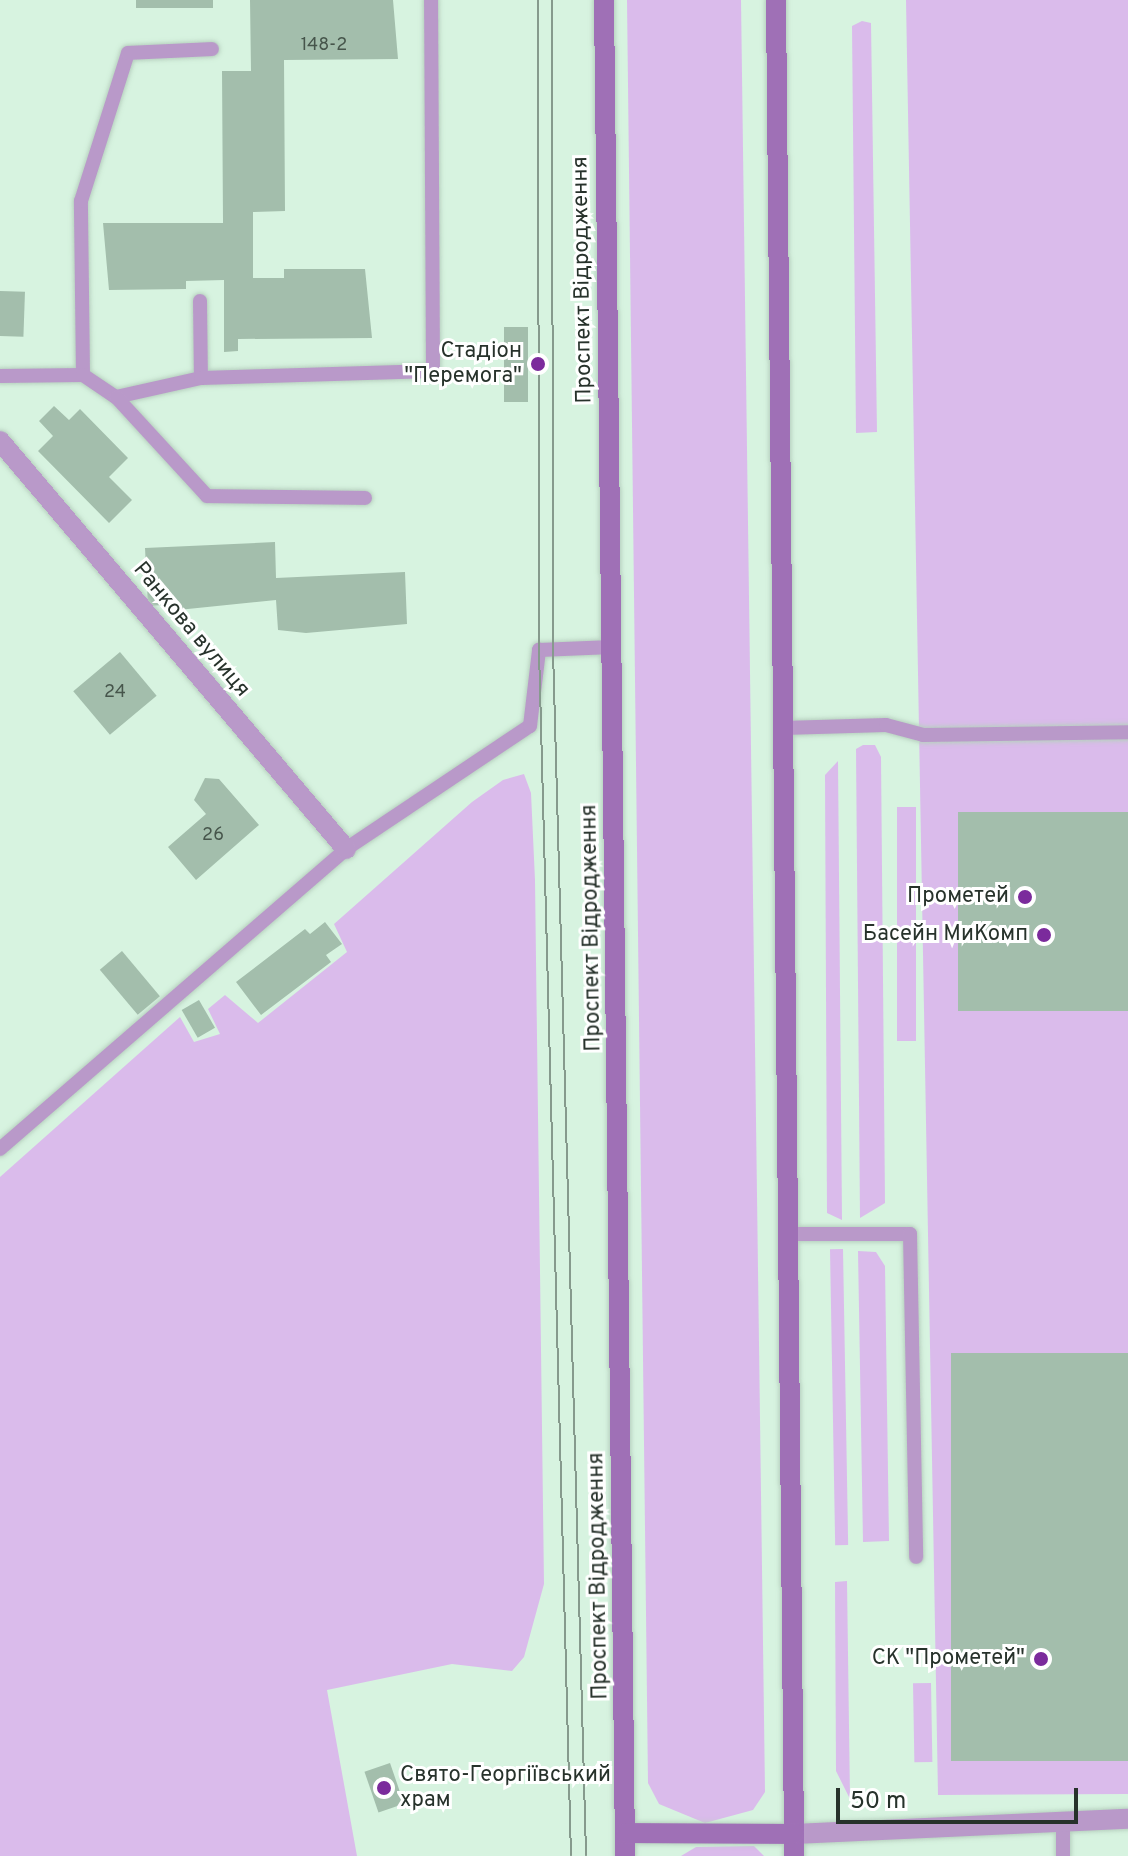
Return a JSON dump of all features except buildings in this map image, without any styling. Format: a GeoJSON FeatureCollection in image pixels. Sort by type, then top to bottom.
{"type":"FeatureCollection","features":[{"type":"Feature","properties":{"kind":"main road","name":"Проспект Відродження"},"geometry":{"type":"LineString","coordinates":[[604,0],[625,1856]]}},
{"type":"Feature","properties":{"kind":"main road"},"geometry":{"type":"LineString","coordinates":[[776,0],[794,1856]]}},
{"type":"Feature","properties":{"kind":"main road"},"geometry":{"type":"LineString","coordinates":[[626,1833],[794,1834]]}},
{"type":"Feature","properties":{"kind":"street","name":"Ранкова вулиця"},"geometry":{"type":"LineString","coordinates":[[0,441],[346,849]]}},
{"type":"Feature","properties":{"kind":"street"},"geometry":{"type":"LineString","coordinates":[[794,1834],[1128,1819]]}},
{"type":"Feature","properties":{"kind":"lane"},"geometry":{"type":"LineString","coordinates":[[116,397],[201,378],[433,371],[431,0]]}},
{"type":"Feature","properties":{"kind":"lane"},"geometry":{"type":"LineString","coordinates":[[83,375],[81,201],[128,53],[212,49]]}},
{"type":"Feature","properties":{"kind":"lane"},"geometry":{"type":"LineString","coordinates":[[200,301],[201,378]]}},
{"type":"Feature","properties":{"kind":"lane"},"geometry":{"type":"LineString","coordinates":[[0,376],[83,375],[116,397],[207,496],[365,498]]}},
{"type":"Feature","properties":{"kind":"lane"},"geometry":{"type":"LineString","coordinates":[[0,1149],[346,849],[530,726],[539,650],[612,647]]}},
{"type":"Feature","properties":{"kind":"lane"},"geometry":{"type":"LineString","coordinates":[[783,728],[886,725],[923,735],[1128,732]]}},
{"type":"Feature","properties":{"kind":"lane"},"geometry":{"type":"LineString","coordinates":[[788,1234],[910,1234],[916,1557]]}},
{"type":"Feature","properties":{"kind":"lane"},"geometry":{"type":"LineString","coordinates":[[1063,1820],[1063,1856]]}},
{"type":"Feature","properties":{"kind":"shaded area"},"geometry":{"type":"Polygon","coordinates":[[[627,0],[741,0],[765,1792],[753,1810],[705,1823],[659,1804],[648,1783],[627,0]]]}},
{"type":"Feature","properties":{"kind":"shaded area","name":"Прометей"},"geometry":{"type":"Polygon","coordinates":[[[906,0],[1128,0],[1128,1794],[938,1795],[906,0]]]}},
{"type":"Feature","properties":{"kind":"shaded area"},"geometry":{"type":"Polygon","coordinates":[[[862,21],[871,23],[877,432],[856,433],[852,26],[862,21]]]}},
{"type":"Feature","properties":{"kind":"shaded area"},"geometry":{"type":"Polygon","coordinates":[[[863,745],[875,745],[881,757],[885,1203],[860,1218],[856,749],[863,745]]]}},
{"type":"Feature","properties":{"kind":"shaded area"},"geometry":{"type":"Polygon","coordinates":[[[838,761],[842,1220],[827,1213],[825,775],[838,761]]]}},
{"type":"Feature","properties":{"kind":"shaded area"},"geometry":{"type":"Polygon","coordinates":[[[524,774],[531,793],[535,880],[544,1584],[524,1657],[512,1671],[452,1664],[327,1690],[357,1856],[0,1856],[0,1177],[180,1017],[194,1042],[220,1034],[208,1009],[225,995],[258,1023],[347,952],[334,924],[472,802],[503,780],[524,774]]]}},
{"type":"Feature","properties":{"kind":"shaded area"},"geometry":{"type":"Polygon","coordinates":[[[897,807],[916,807],[916,1041],[897,1041],[897,807]]]}},
{"type":"Feature","properties":{"kind":"shaded area"},"geometry":{"type":"Polygon","coordinates":[[[830,1249],[843,1249],[848,1545],[835,1545],[830,1249]]]}},
{"type":"Feature","properties":{"kind":"shaded area"},"geometry":{"type":"Polygon","coordinates":[[[858,1251],[876,1252],[885,1266],[889,1541],[863,1542],[858,1251]]]}},
{"type":"Feature","properties":{"kind":"shaded area"},"geometry":{"type":"Polygon","coordinates":[[[847,1581],[850,1799],[836,1771],[835,1582],[847,1581]]]}},
{"type":"Feature","properties":{"kind":"shaded area"},"geometry":{"type":"Polygon","coordinates":[[[913,1683],[931,1683],[932,1762],[914,1762],[913,1683]]]}},
{"type":"Feature","properties":{"kind":"shaded area"},"geometry":{"type":"Polygon","coordinates":[[[754,1846],[764,1856],[681,1856],[696,1847],[754,1846]]]}},
{"type":"Feature","properties":{"kind":"tram line"},"geometry":{"type":"LineString","coordinates":[[538,0],[539,650],[571,1856]]}},
{"type":"Feature","properties":{"kind":"tram line"},"geometry":{"type":"LineString","coordinates":[[552,0],[553,650],[586,1856]]}},
{"type":"Feature","properties":{"kind":"place","name":"Стадіон \"Перемога\""},"geometry":{"type":"Point","coordinates":[538,364]}},
{"type":"Feature","properties":{"kind":"place","name":"Прометей"},"geometry":{"type":"Point","coordinates":[1025,897]}},
{"type":"Feature","properties":{"kind":"place","name":"Басейн МиКомп"},"geometry":{"type":"Point","coordinates":[1044,935]}},
{"type":"Feature","properties":{"kind":"place","name":"СК \"Прометей\""},"geometry":{"type":"Point","coordinates":[1041,1659]}},
{"type":"Feature","properties":{"kind":"place","name":"Свято-Георгіївський храм"},"geometry":{"type":"Point","coordinates":[384,1788]}}]}
